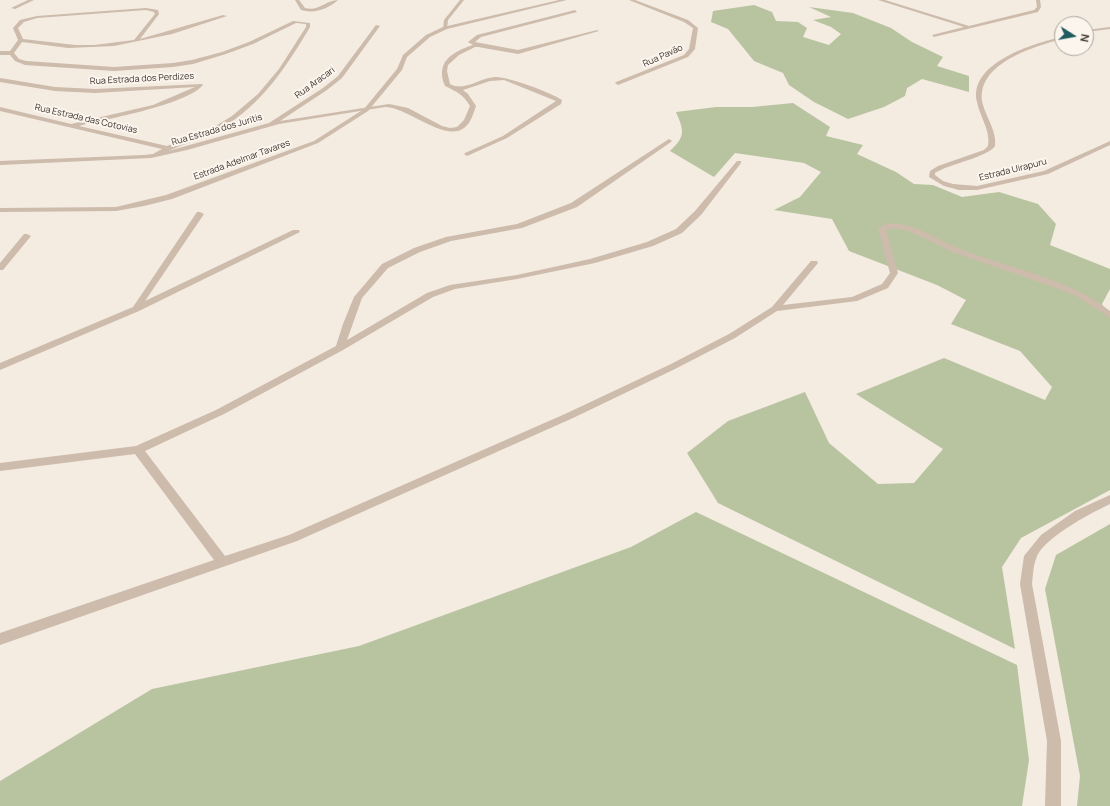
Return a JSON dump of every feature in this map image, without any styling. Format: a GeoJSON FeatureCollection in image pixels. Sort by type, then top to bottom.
{"type":"FeatureCollection","features":[{"type":"Feature","properties":{"kind":"street"},"geometry":{"type":"LineString","coordinates":[[13,8],[32,0]]}},
{"type":"Feature","properties":{"kind":"street"},"geometry":{"type":"LineString","coordinates":[[298,0],[303,9],[311,11],[320,9],[336,0]]}},
{"type":"Feature","properties":{"kind":"street"},"geometry":{"type":"LineString","coordinates":[[445,28],[446,20],[462,0]]}},
{"type":"Feature","properties":{"kind":"street","name":"Estrada Adelmar Tavares"},"geometry":{"type":"LineString","coordinates":[[0,210],[116,209],[144,204],[316,142],[366,110],[393,79],[400,69],[405,56],[428,36],[445,28],[565,0]]}},
{"type":"Feature","properties":{"kind":"street","name":"Rua Pavão"},"geometry":{"type":"LineString","coordinates":[[618,83],[686,56],[692,49],[696,28],[686,21],[631,0]]}},
{"type":"Feature","properties":{"kind":"street"},"geometry":{"type":"LineString","coordinates":[[880,0],[969,28]]}},
{"type":"Feature","properties":{"kind":"street"},"geometry":{"type":"LineString","coordinates":[[934,36],[1036,11],[1039,7],[1038,0]]}},
{"type":"Feature","properties":{"kind":"street"},"geometry":{"type":"LineString","coordinates":[[21,40],[15,28],[17,24],[37,17],[146,9],[156,11],[157,14],[136,40]]}},
{"type":"Feature","properties":{"kind":"street"},"geometry":{"type":"LineString","coordinates":[[576,11],[479,36],[471,42],[478,45],[518,52],[597,31]]}},
{"type":"Feature","properties":{"kind":"street"},"geometry":{"type":"LineString","coordinates":[[21,40],[42,41],[74,47],[136,40],[172,33],[225,16]]}},
{"type":"Feature","properties":{"kind":"street"},"geometry":{"type":"LineString","coordinates":[[0,53],[11,53],[17,60],[25,63],[62,67],[114,69],[173,65],[193,62],[250,43],[295,22],[308,23],[308,26],[284,67],[248,106],[219,127],[167,148],[155,155]]}},
{"type":"Feature","properties":{"kind":"street","name":"Rua Aracari"},"geometry":{"type":"LineString","coordinates":[[269,125],[325,89],[340,77],[378,26]]}},
{"type":"Feature","properties":{"kind":"street"},"geometry":{"type":"LineString","coordinates":[[1094,31],[1110,28]]}},
{"type":"Feature","properties":{"kind":"street"},"geometry":{"type":"LineString","coordinates":[[11,53],[21,40]]}},
{"type":"Feature","properties":{"kind":"street","name":"Estrada Uirapuru"},"geometry":{"type":"LineString","coordinates":[[1054,40],[1042,42],[1007,58],[981,83],[979,99],[991,137],[992,145],[989,150],[940,167],[932,172],[931,176],[948,185],[968,189],[977,188],[1046,173],[1110,143]]}},
{"type":"Feature","properties":{"kind":"street"},"geometry":{"type":"LineString","coordinates":[[366,110],[383,105],[394,106],[420,116],[444,130],[458,130],[468,120],[473,106],[466,95],[447,85],[444,71],[446,64],[452,58],[478,45]]}},
{"type":"Feature","properties":{"kind":"street"},"geometry":{"type":"LineString","coordinates":[[459,90],[488,79],[498,78],[506,79],[559,100],[559,103],[505,137],[467,154]]}},
{"type":"Feature","properties":{"kind":"street","name":"Rua Estrada dos Perdizes"},"geometry":{"type":"LineString","coordinates":[[0,80],[55,89],[95,91],[200,86],[195,90],[155,106],[73,125]]}},
{"type":"Feature","properties":{"kind":"street","name":"Rua Estrada das Cotovias"},"geometry":{"type":"LineString","coordinates":[[0,109],[167,148]]}},
{"type":"Feature","properties":{"kind":"street","name":"Rua Estrada dos Juritis"},"geometry":{"type":"LineString","coordinates":[[0,163],[155,155],[192,148],[269,125],[366,110]]}},
{"type":"Feature","properties":{"kind":"street"},"geometry":{"type":"LineString","coordinates":[[340,348],[347,324],[358,297],[385,266],[424,248],[449,240],[519,226],[574,205],[669,141]]}},
{"type":"Feature","properties":{"kind":"street"},"geometry":{"type":"LineString","coordinates":[[0,467],[138,450],[220,412],[340,348],[430,295],[443,290],[517,277],[592,261],[650,244],[679,232],[698,213],[739,162]]}},
{"type":"Feature","properties":{"kind":"street"},"geometry":{"type":"LineString","coordinates":[[136,309],[200,214]]}},
{"type":"Feature","properties":{"kind":"street"},"geometry":{"type":"LineString","coordinates":[[775,309],[854,299],[885,286],[894,273],[882,229],[887,226],[896,226],[910,229],[958,251],[1059,287],[1091,301],[1110,315]]}},
{"type":"Feature","properties":{"kind":"street"},"geometry":{"type":"LineString","coordinates":[[0,367],[136,309],[296,232]]}},
{"type":"Feature","properties":{"kind":"street"},"geometry":{"type":"LineString","coordinates":[[0,268],[27,236]]}},
{"type":"Feature","properties":{"kind":"street"},"geometry":{"type":"LineString","coordinates":[[0,639],[293,538],[569,416],[678,364],[732,336],[775,309],[814,263]]}},
{"type":"Feature","properties":{"kind":"street"},"geometry":{"type":"LineString","coordinates":[[138,450],[223,563]]}},
{"type":"Feature","properties":{"kind":"street"},"geometry":{"type":"LineString","coordinates":[[1053,806],[1054,741],[1026,584],[1030,556],[1045,538],[1079,514],[1110,499]]}},
{"type":"Feature","properties":{"kind":"green space"},"geometry":{"type":"Polygon","coordinates":[[[754,5],[772,12],[776,21],[798,22],[807,28],[803,37],[829,45],[841,34],[831,27],[813,20],[831,17],[809,7],[853,13],[891,28],[912,42],[943,57],[937,66],[969,76],[969,92],[922,79],[907,88],[905,96],[884,107],[848,119],[814,102],[789,85],[783,73],[754,61],[728,29],[711,22],[713,11],[754,5]]]}},
{"type":"Feature","properties":{"kind":"green space"},"geometry":{"type":"Polygon","coordinates":[[[793,103],[830,127],[826,136],[863,145],[857,154],[896,172],[914,184],[933,185],[962,197],[999,192],[1038,204],[1056,224],[1050,245],[1110,269],[1110,289],[1102,304],[1110,317],[1110,490],[1021,538],[1002,567],[1015,649],[718,503],[687,453],[728,421],[805,392],[829,443],[878,484],[914,483],[943,449],[856,394],[944,358],[1045,400],[1052,387],[1020,351],[951,324],[966,300],[937,285],[849,251],[832,219],[774,210],[800,197],[821,172],[804,163],[735,153],[714,177],[670,151],[679,141],[682,133],[681,124],[676,112],[716,107],[752,107],[793,103]]]}},
{"type":"Feature","properties":{"kind":"green space"},"geometry":{"type":"Polygon","coordinates":[[[696,512],[1017,665],[1029,760],[1022,806],[0,806],[0,781],[152,689],[359,646],[631,547],[696,512]]]}},
{"type":"Feature","properties":{"kind":"green space"},"geometry":{"type":"Polygon","coordinates":[[[1110,524],[1110,806],[1077,806],[1080,776],[1045,589],[1056,555],[1110,524]]]}}]}
